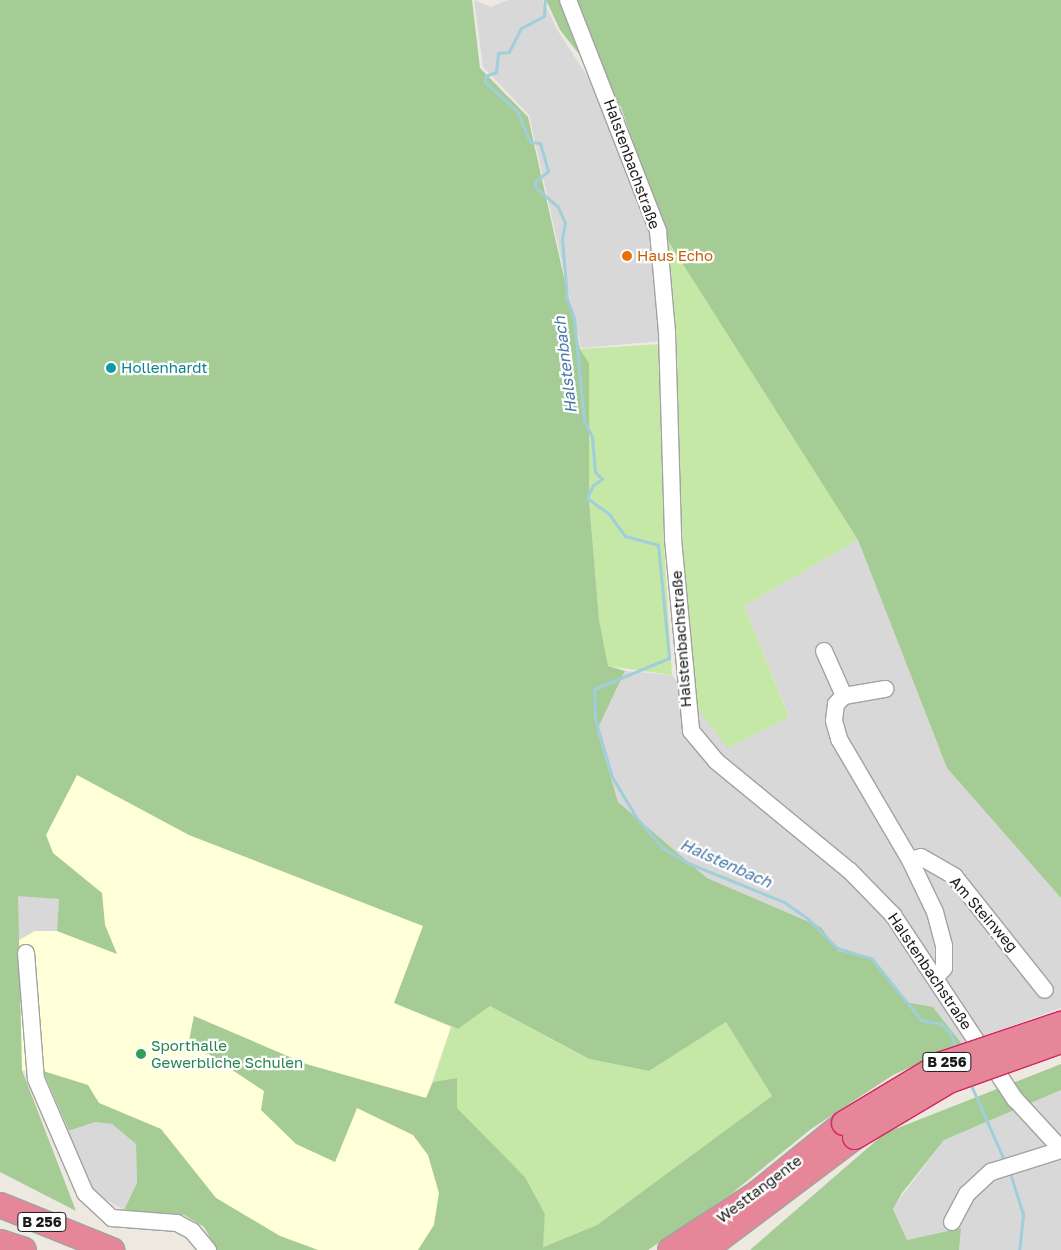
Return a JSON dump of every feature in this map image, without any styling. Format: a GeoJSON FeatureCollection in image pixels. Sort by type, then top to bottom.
{"type":"FeatureCollection","features":[{"type":"Feature","properties":{"kind":"highway","name":"B 256"},"geometry":{"type":"LineString","coordinates":[[849,1130],[942,1064],[1061,1024]]}},
{"type":"Feature","properties":{"kind":"highway","name":"B 256"},"geometry":{"type":"LineString","coordinates":[[849,1130],[988,1063],[1061,1042]]}},
{"type":"Feature","properties":{"kind":"highway","name":"Westtangente"},"geometry":{"type":"LineString","coordinates":[[670,1250],[849,1130]]}},
{"type":"Feature","properties":{"kind":"highway","name":"Westtangente"},"geometry":{"type":"LineString","coordinates":[[705,1250],[849,1130]]}},
{"type":"Feature","properties":{"kind":"highway","name":"B 256"},"geometry":{"type":"LineString","coordinates":[[0,1191],[66,1223],[75,1245]]}},
{"type":"Feature","properties":{"kind":"highway","name":"B 256"},"geometry":{"type":"LineString","coordinates":[[0,1205],[75,1245]]}},
{"type":"Feature","properties":{"kind":"highway","name":"B 256"},"geometry":{"type":"LineString","coordinates":[[0,1223],[75,1245],[112,1250]]}},
{"type":"Feature","properties":{"kind":"highway","name":"B 256"},"geometry":{"type":"LineString","coordinates":[[0,1242],[24,1250]]}},
{"type":"Feature","properties":{"kind":"street","name":"Halstenbachstraße"},"geometry":{"type":"LineString","coordinates":[[568,0],[658,231],[668,332],[673,539],[691,731],[716,761],[872,891],[937,976],[1015,1099],[1061,1150]]}},
{"type":"Feature","properties":{"kind":"street"},"geometry":{"type":"LineString","coordinates":[[824,651],[844,696],[884,689]]}},
{"type":"Feature","properties":{"kind":"street","name":"Am Steinweg"},"geometry":{"type":"LineString","coordinates":[[844,696],[836,704],[834,720],[839,740],[910,860],[935,912],[944,946],[944,968],[937,976]]}},
{"type":"Feature","properties":{"kind":"street","name":"Am Steinweg"},"geometry":{"type":"LineString","coordinates":[[910,860],[921,856],[955,877],[1045,990]]}},
{"type":"Feature","properties":{"kind":"street"},"geometry":{"type":"LineString","coordinates":[[26,953],[36,1079],[85,1193],[112,1218],[177,1224],[192,1232],[208,1250]]}},
{"type":"Feature","properties":{"kind":"street"},"geometry":{"type":"LineString","coordinates":[[952,1222],[967,1194],[991,1172],[1061,1150]]}},
{"type":"Feature","properties":{"kind":"shaded area"},"geometry":{"type":"Polygon","coordinates":[[[0,0],[472,0],[480,68],[528,117],[580,349],[589,363],[589,500],[599,619],[608,666],[625,671],[597,730],[618,802],[707,878],[821,927],[838,951],[872,957],[905,1002],[933,1007],[962,1044],[893,1075],[811,1129],[731,1194],[648,1250],[418,1250],[434,1225],[439,1193],[428,1155],[413,1135],[357,1108],[335,1162],[296,1144],[261,1110],[264,1091],[189,1041],[194,1016],[306,1064],[426,1098],[433,1082],[457,1078],[457,1108],[525,1177],[545,1214],[543,1247],[597,1225],[772,1096],[726,1022],[649,1071],[589,1059],[490,1006],[458,1029],[394,1003],[423,926],[189,835],[77,775],[46,835],[53,853],[102,893],[105,925],[117,954],[57,931],[59,899],[18,896],[22,1070],[76,1211],[0,1172],[0,0]]]}},
{"type":"Feature","properties":{"kind":"shaded area"},"geometry":{"type":"Polygon","coordinates":[[[474,0],[491,7],[508,0],[543,0],[558,31],[609,110],[651,234],[661,341],[581,348],[529,115],[483,67],[474,0]]]}},
{"type":"Feature","properties":{"kind":"shaded area"},"geometry":{"type":"Polygon","coordinates":[[[546,0],[1061,0],[1061,898],[947,768],[858,540],[665,236],[621,107],[560,30],[546,0]]]}},
{"type":"Feature","properties":{"kind":"shaded area"},"geometry":{"type":"Polygon","coordinates":[[[858,540],[947,768],[1061,898],[1061,1008],[962,1044],[933,1007],[905,1002],[872,957],[838,951],[821,927],[707,878],[618,802],[597,730],[625,671],[672,675],[692,701],[789,716],[744,606],[858,540]]]}},
{"type":"Feature","properties":{"kind":"shaded area"},"geometry":{"type":"Polygon","coordinates":[[[77,775],[189,835],[423,926],[394,1003],[451,1027],[426,1098],[306,1064],[194,1016],[189,1041],[264,1091],[335,1162],[357,1108],[413,1135],[428,1155],[439,1193],[434,1225],[418,1250],[318,1250],[280,1236],[216,1198],[161,1129],[99,1103],[87,1085],[43,1071],[22,1070],[18,941],[35,931],[57,931],[116,953],[105,925],[101,893],[53,853],[46,835],[77,775]]]}},
{"type":"Feature","properties":{"kind":"shaded area"},"geometry":{"type":"Polygon","coordinates":[[[18,895],[59,899],[57,931],[35,931],[18,941],[18,895]]]}},
{"type":"Feature","properties":{"kind":"shaded area"},"geometry":{"type":"Polygon","coordinates":[[[1061,1064],[1061,1090],[944,1140],[902,1193],[893,1209],[907,1240],[961,1228],[959,1250],[750,1250],[885,1133],[1061,1064]]]}},
{"type":"Feature","properties":{"kind":"shaded area"},"geometry":{"type":"Polygon","coordinates":[[[43,1071],[88,1085],[99,1103],[161,1129],[216,1198],[280,1236],[318,1250],[217,1250],[204,1227],[184,1215],[124,1210],[137,1183],[136,1144],[112,1124],[95,1122],[69,1131],[43,1071]]]}},
{"type":"Feature","properties":{"kind":"shaded area"},"geometry":{"type":"Polygon","coordinates":[[[1061,1090],[1061,1250],[959,1250],[960,1228],[907,1240],[893,1208],[944,1140],[1061,1090]]]}},
{"type":"Feature","properties":{"kind":"shaded area"},"geometry":{"type":"Polygon","coordinates":[[[95,1122],[112,1124],[136,1144],[137,1183],[124,1210],[93,1192],[66,1133],[95,1122]]]}},
{"type":"Feature","properties":{"kind":"green space"},"geometry":{"type":"Polygon","coordinates":[[[665,236],[858,540],[744,606],[789,717],[728,748],[692,701],[679,480],[677,337],[665,236]]]}},
{"type":"Feature","properties":{"kind":"green space"},"geometry":{"type":"Polygon","coordinates":[[[662,344],[664,545],[672,675],[608,666],[599,619],[589,500],[589,363],[580,349],[662,344]]]}},
{"type":"Feature","properties":{"kind":"green space"},"geometry":{"type":"Polygon","coordinates":[[[490,1006],[588,1059],[649,1071],[726,1022],[772,1096],[597,1225],[542,1247],[545,1214],[525,1177],[457,1108],[457,1079],[433,1082],[451,1027],[458,1029],[490,1006]]]}},
{"type":"Feature","properties":{"kind":"waterway","name":"Halstenbach"},"geometry":{"type":"LineString","coordinates":[[545,0],[544,16],[521,28],[509,52],[498,53],[496,72],[485,76],[485,82],[517,111],[530,142],[540,143],[548,171],[535,182],[535,187],[558,207],[565,223],[562,239],[567,298],[574,318],[584,421],[592,437],[595,472],[602,479],[593,485],[587,498],[609,514],[625,536],[658,545],[669,658],[594,689],[595,719],[612,777],[636,817],[663,848],[688,863],[784,902],[808,919],[837,948],[872,959],[921,1020],[942,1024],[950,1033],[957,1050]]}},
{"type":"Feature","properties":{"kind":"waterway","name":"Halstenbach"},"geometry":{"type":"LineString","coordinates":[[970,1083],[1005,1162]]}},
{"type":"Feature","properties":{"kind":"waterway","name":"Halstenbach"},"geometry":{"type":"LineString","coordinates":[[1010,1173],[1023,1214],[1019,1250]]}},
{"type":"Feature","properties":{"kind":"place","name":"Haus Echo"},"geometry":{"type":"Point","coordinates":[627,256]}},
{"type":"Feature","properties":{"kind":"place","name":"Hollenhardt"},"geometry":{"type":"Point","coordinates":[111,368]}},
{"type":"Feature","properties":{"kind":"place","name":"Sporthalle Gewerbliche Schulen"},"geometry":{"type":"Point","coordinates":[141,1054]}}]}
